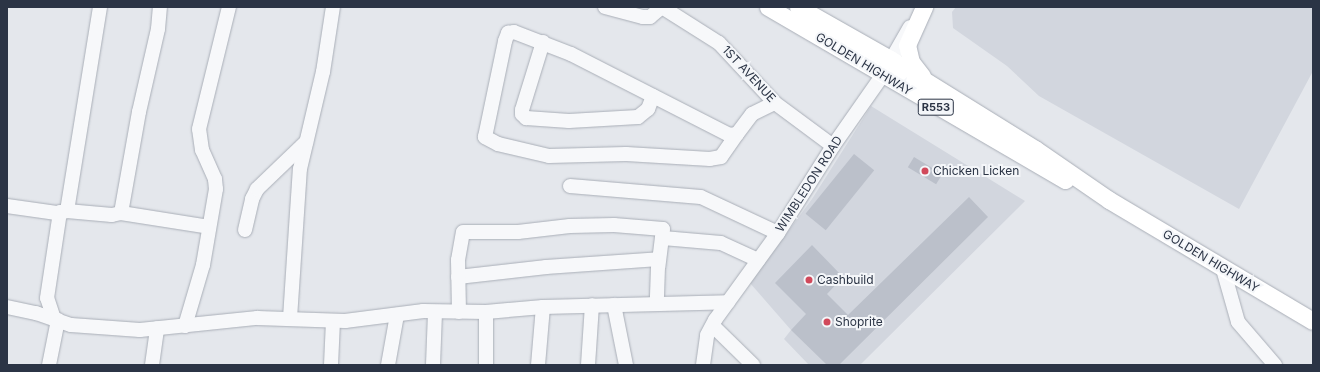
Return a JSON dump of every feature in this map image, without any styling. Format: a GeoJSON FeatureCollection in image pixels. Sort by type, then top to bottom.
{"type":"FeatureCollection","features":[{"type":"Feature","properties":{"kind":"main road","name":"GOLDEN HIGHWAY"},"geometry":{"type":"LineString","coordinates":[[768,7],[882,76],[1048,172],[1109,200]]}},
{"type":"Feature","properties":{"kind":"main road","name":"GOLDEN HIGHWAY"},"geometry":{"type":"LineString","coordinates":[[798,7],[890,59],[1035,149],[1109,200],[1313,321]]}},
{"type":"Feature","properties":{"kind":"main road"},"geometry":{"type":"LineString","coordinates":[[924,7],[907,45],[911,62],[928,83]]}},
{"type":"Feature","properties":{"kind":"street"},"geometry":{"type":"LineString","coordinates":[[50,365],[56,320],[47,298],[100,7]]}},
{"type":"Feature","properties":{"kind":"street"},"geometry":{"type":"LineString","coordinates":[[121,213],[139,112],[158,29],[160,7]]}},
{"type":"Feature","properties":{"kind":"street"},"geometry":{"type":"LineString","coordinates":[[185,326],[196,294],[216,183],[202,150],[200,129],[229,7]]}},
{"type":"Feature","properties":{"kind":"street"},"geometry":{"type":"LineString","coordinates":[[290,318],[300,169],[323,72],[333,7]]}},
{"type":"Feature","properties":{"kind":"street"},"geometry":{"type":"LineString","coordinates":[[605,7],[643,17],[650,17],[662,7]]}},
{"type":"Feature","properties":{"kind":"street","name":"1ST AVENUE"},"geometry":{"type":"LineString","coordinates":[[662,7],[719,43],[775,103],[833,146]]}},
{"type":"Feature","properties":{"kind":"street","name":"WIMBLEDON ROAD"},"geometry":{"type":"LineString","coordinates":[[703,365],[705,344],[712,326],[778,232],[833,146],[882,76],[890,59],[924,7]]}},
{"type":"Feature","properties":{"kind":"street"},"geometry":{"type":"LineString","coordinates":[[737,134],[729,135],[716,130],[653,96],[543,42],[517,32],[508,33],[486,126],[487,141],[549,156],[626,154],[710,159],[721,157],[752,114],[775,103]]}},
{"type":"Feature","properties":{"kind":"street"},"geometry":{"type":"LineString","coordinates":[[543,42],[522,110],[522,114],[526,118],[569,121],[638,117],[648,109],[653,96]]}},
{"type":"Feature","properties":{"kind":"street"},"geometry":{"type":"LineString","coordinates":[[245,230],[252,199],[258,189],[306,142]]}},
{"type":"Feature","properties":{"kind":"street"},"geometry":{"type":"LineString","coordinates":[[570,186],[701,197],[778,232]]}},
{"type":"Feature","properties":{"kind":"street"},"geometry":{"type":"LineString","coordinates":[[7,206],[112,215],[121,213],[209,227]]}},
{"type":"Feature","properties":{"kind":"street"},"geometry":{"type":"LineString","coordinates":[[459,312],[459,244],[463,232],[614,225],[659,227],[663,229],[659,259],[657,304]]}},
{"type":"Feature","properties":{"kind":"street"},"geometry":{"type":"LineString","coordinates":[[663,238],[721,243],[758,260]]}},
{"type":"Feature","properties":{"kind":"street"},"geometry":{"type":"LineString","coordinates":[[458,277],[576,264],[659,259]]}},
{"type":"Feature","properties":{"kind":"street"},"geometry":{"type":"LineString","coordinates":[[1223,269],[1238,322],[1275,365]]}},
{"type":"Feature","properties":{"kind":"street"},"geometry":{"type":"LineString","coordinates":[[7,307],[56,320],[71,326],[113,330],[185,326],[257,318],[290,318],[333,321],[435,312],[486,312],[543,306],[728,302]]}},
{"type":"Feature","properties":{"kind":"street"},"geometry":{"type":"LineString","coordinates":[[588,365],[592,305]]}},
{"type":"Feature","properties":{"kind":"street"},"geometry":{"type":"LineString","coordinates":[[614,305],[626,365]]}},
{"type":"Feature","properties":{"kind":"street"},"geometry":{"type":"LineString","coordinates":[[538,365],[543,306]]}},
{"type":"Feature","properties":{"kind":"street"},"geometry":{"type":"LineString","coordinates":[[433,365],[435,312]]}},
{"type":"Feature","properties":{"kind":"street"},"geometry":{"type":"LineString","coordinates":[[486,312],[486,365]]}},
{"type":"Feature","properties":{"kind":"street"},"geometry":{"type":"LineString","coordinates":[[388,365],[397,315]]}},
{"type":"Feature","properties":{"kind":"street"},"geometry":{"type":"LineString","coordinates":[[331,365],[333,321]]}},
{"type":"Feature","properties":{"kind":"street"},"geometry":{"type":"LineString","coordinates":[[712,326],[753,365]]}},
{"type":"Feature","properties":{"kind":"street"},"geometry":{"type":"LineString","coordinates":[[152,365],[157,328]]}},
{"type":"Feature","properties":{"kind":"shaded area"},"geometry":{"type":"Polygon","coordinates":[[[956,7],[1313,7],[1313,71],[1239,209],[1039,96],[1007,66],[953,28],[952,12],[956,7]]]}},
{"type":"Feature","properties":{"kind":"shaded area"},"geometry":{"type":"Polygon","coordinates":[[[871,106],[1025,201],[860,365],[809,365],[784,339],[791,330],[750,283],[812,199],[871,106]]]}},
{"type":"Feature","properties":{"kind":"building"},"geometry":{"type":"Polygon","coordinates":[[[854,154],[874,170],[826,230],[806,214],[854,154]]]}},
{"type":"Feature","properties":{"kind":"building","name":"Chicken Licken"},"geometry":{"type":"Polygon","coordinates":[[[914,157],[942,174],[936,184],[908,167],[914,157]]]}},
{"type":"Feature","properties":{"kind":"building"},"geometry":{"type":"Polygon","coordinates":[[[969,197],[988,217],[839,365],[827,365],[791,330],[806,314],[775,283],[812,245],[843,277],[827,294],[848,315],[969,197]]]}},
{"type":"Feature","properties":{"kind":"place","name":"Chicken Licken"},"geometry":{"type":"Point","coordinates":[925,171]}},
{"type":"Feature","properties":{"kind":"place","name":"Cashbuild"},"geometry":{"type":"Point","coordinates":[809,280]}},
{"type":"Feature","properties":{"kind":"place","name":"Shoprite"},"geometry":{"type":"Point","coordinates":[827,322]}}]}
